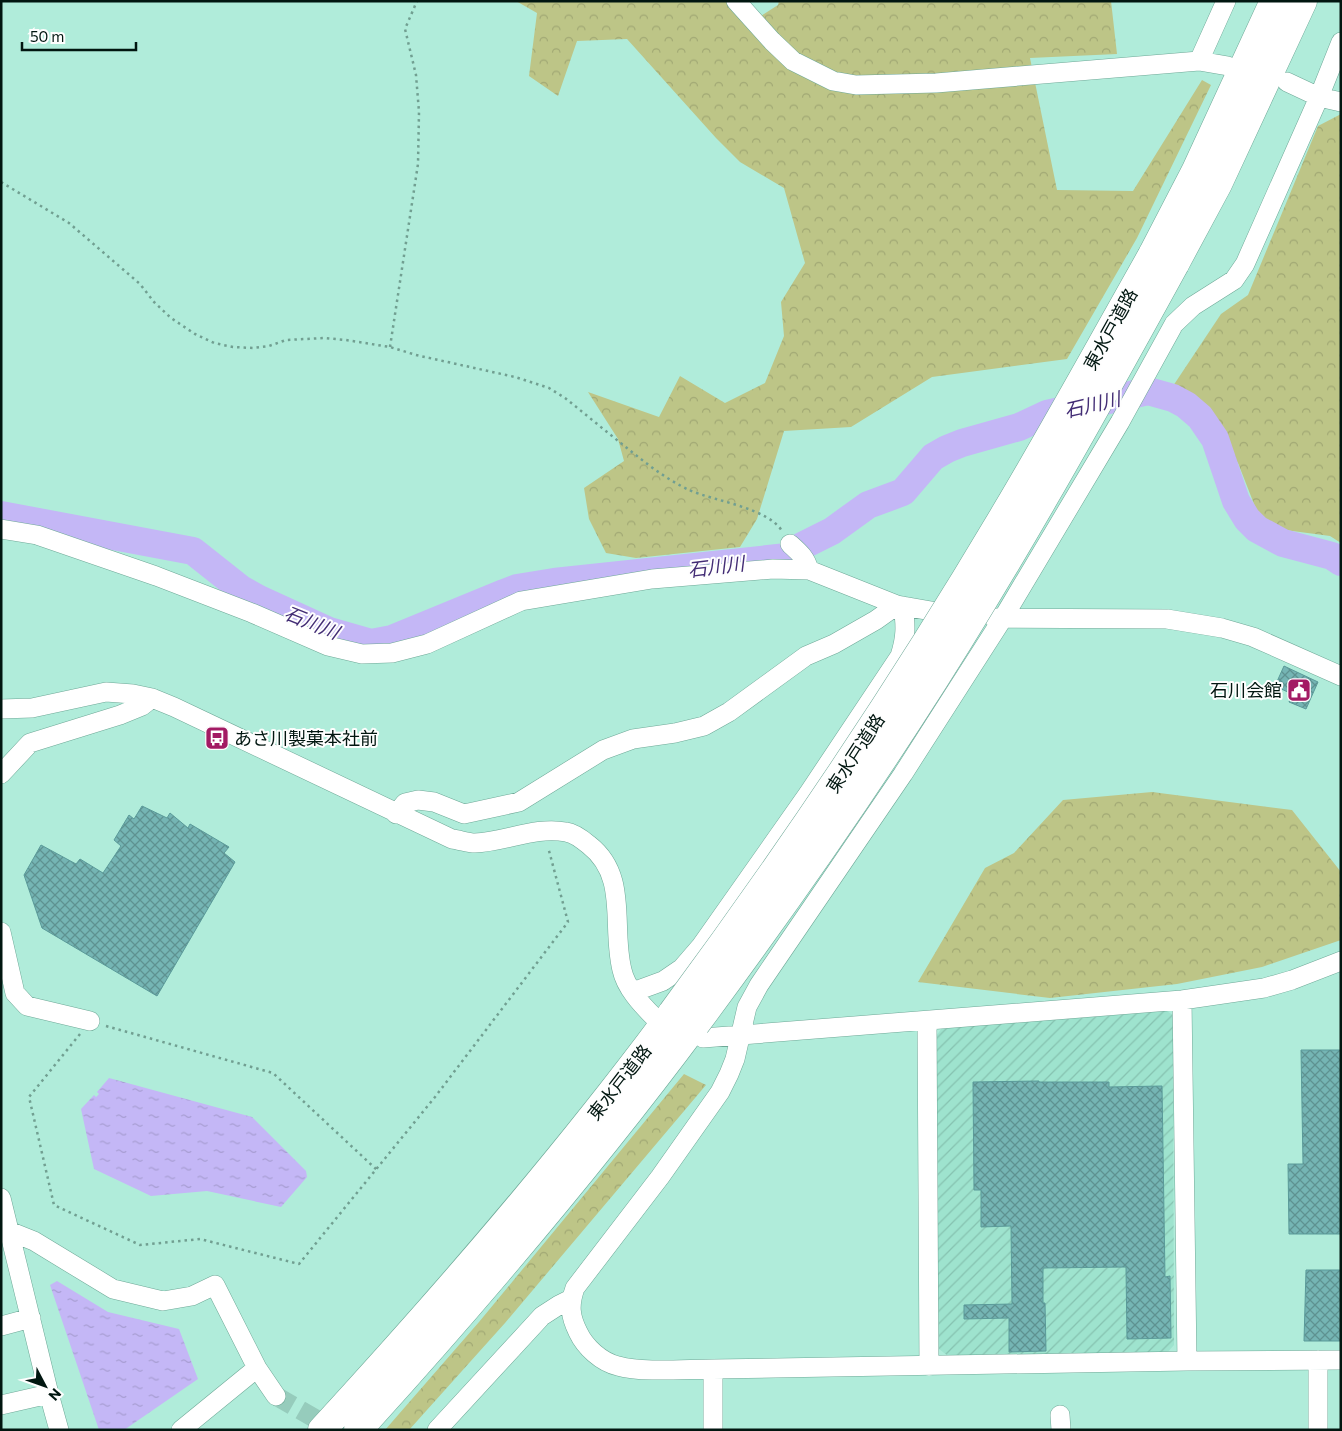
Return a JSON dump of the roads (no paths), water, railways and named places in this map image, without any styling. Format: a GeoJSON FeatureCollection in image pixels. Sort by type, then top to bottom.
{"type":"FeatureCollection","features":[{"type":"Feature","properties":{"kind":"highway","name":"東水戸道路"},"geometry":{"type":"LineString","coordinates":[[358,1430],[429,1352],[700,1031],[916,708],[976,612],[1068,457],[1163,259],[1195,172],[1274,1]]}},
{"type":"Feature","properties":{"kind":"highway","name":"東水戸道路"},"geometry":{"type":"LineString","coordinates":[[322,1430],[410,1334],[528,1197],[622,1081],[663,1015],[775,871],[900,683],[1163,259],[1218,184],[1303,1]]}},
{"type":"Feature","properties":{"kind":"street"},"geometry":{"type":"LineString","coordinates":[[736,1],[793,61],[833,82],[856,85],[936,83],[1200,61],[1228,66]]}},
{"type":"Feature","properties":{"kind":"street"},"geometry":{"type":"LineString","coordinates":[[1200,61],[1226,1]]}},
{"type":"Feature","properties":{"kind":"street"},"geometry":{"type":"LineString","coordinates":[[1341,42],[1319,97],[1245,264],[1234,280],[1193,306],[1174,324],[1120,422],[1003,618],[903,774],[759,985],[747,1007],[729,1074],[720,1092],[660,1177],[575,1288],[571,1299],[572,1318],[581,1338],[588,1347],[608,1362],[618,1366],[638,1368],[713,1369],[1341,1360]]}},
{"type":"Feature","properties":{"kind":"street"},"geometry":{"type":"LineString","coordinates":[[1287,82],[1319,97],[1341,102]]}},
{"type":"Feature","properties":{"kind":"street"},"geometry":{"type":"LineString","coordinates":[[1,529],[37,535],[156,576],[252,613],[328,646],[362,654],[392,653],[427,644],[520,601],[652,579],[773,569],[800,556],[900,606],[943,614],[1003,618],[1123,618],[1166,619],[1191,622],[1253,637],[1341,676]]}},
{"type":"Feature","properties":{"kind":"street"},"geometry":{"type":"LineString","coordinates":[[633,992],[663,981],[682,968],[701,946],[803,802],[900,656],[906,628],[900,606]]}},
{"type":"Feature","properties":{"kind":"street"},"geometry":{"type":"LineString","coordinates":[[396,814],[405,803],[418,800],[434,802],[464,814],[518,802],[603,750],[633,739],[675,733],[704,726],[730,712],[806,656],[842,639],[900,606]]}},
{"type":"Feature","properties":{"kind":"street"},"geometry":{"type":"LineString","coordinates":[[1,709],[32,708],[106,692],[133,694],[152,698],[452,839],[474,843],[499,840],[543,830],[568,832],[582,839],[598,852],[610,868],[615,886],[619,954],[622,972],[642,1005],[663,1015]]}},
{"type":"Feature","properties":{"kind":"street"},"geometry":{"type":"LineString","coordinates":[[1,774],[30,743],[120,715],[142,706],[152,698]]}},
{"type":"Feature","properties":{"kind":"street"},"geometry":{"type":"LineString","coordinates":[[1,932],[15,993],[20,1000],[27,1006],[90,1021]]}},
{"type":"Feature","properties":{"kind":"street"},"geometry":{"type":"LineString","coordinates":[[700,1031],[740,1036],[1182,1000],[1264,988],[1292,980],[1341,961]]}},
{"type":"Feature","properties":{"kind":"street"},"geometry":{"type":"LineString","coordinates":[[1182,1000],[1187,1361]]}},
{"type":"Feature","properties":{"kind":"street"},"geometry":{"type":"LineString","coordinates":[[927,1021],[929,1366]]}},
{"type":"Feature","properties":{"kind":"street"},"geometry":{"type":"LineString","coordinates":[[1,1198],[48,1394],[59,1430]]}},
{"type":"Feature","properties":{"kind":"street"},"geometry":{"type":"LineString","coordinates":[[9,1231],[34,1241],[113,1289],[163,1301],[192,1296],[215,1285],[258,1368],[276,1396]]}},
{"type":"Feature","properties":{"kind":"street"},"geometry":{"type":"LineString","coordinates":[[437,1430],[542,1316],[571,1299]]}},
{"type":"Feature","properties":{"kind":"street"},"geometry":{"type":"LineString","coordinates":[[1,1326],[31,1318]]}},
{"type":"Feature","properties":{"kind":"street"},"geometry":{"type":"LineString","coordinates":[[1318,1360],[1318,1430]]}},
{"type":"Feature","properties":{"kind":"street"},"geometry":{"type":"LineString","coordinates":[[181,1430],[258,1368]]}},
{"type":"Feature","properties":{"kind":"street"},"geometry":{"type":"LineString","coordinates":[[713,1369],[713,1430]]}},
{"type":"Feature","properties":{"kind":"street"},"geometry":{"type":"LineString","coordinates":[[1,1405],[48,1394]]}},
{"type":"Feature","properties":{"kind":"water"},"geometry":{"type":"Polygon","coordinates":[[[109,1078],[252,1117],[306,1171],[307,1177],[281,1207],[207,1191],[151,1196],[94,1169],[81,1109],[94,1095],[96,1097],[99,1094],[97,1092],[109,1078]]]}},
{"type":"Feature","properties":{"kind":"water"},"geometry":{"type":"Polygon","coordinates":[[[57,1281],[108,1312],[179,1329],[198,1379],[124,1430],[99,1430],[50,1285],[57,1281]]]}},
{"type":"Feature","properties":{"kind":"waterway","name":"石川川"},"geometry":{"type":"LineString","coordinates":[[1,515],[193,551],[241,589],[259,599],[329,631],[371,643],[392,639],[517,588],[554,582],[787,557],[802,546],[832,531],[868,505],[903,492],[933,457],[947,449],[1019,427],[1047,414],[1148,391],[1173,398],[1186,405],[1200,417],[1215,439],[1236,501],[1247,519],[1257,529],[1283,543],[1332,556],[1341,562]]}},
{"type":"Feature","properties":{"kind":"tunnel"},"geometry":{"type":"LineString","coordinates":[[276,1396],[335,1430]]}},
{"type":"Feature","properties":{"kind":"place","name":"石川会館"},"geometry":{"type":"Point","coordinates":[1299,690]}},
{"type":"Feature","properties":{"kind":"place","name":"あさ川製菓本社前"},"geometry":{"type":"Point","coordinates":[217,738]}}]}
